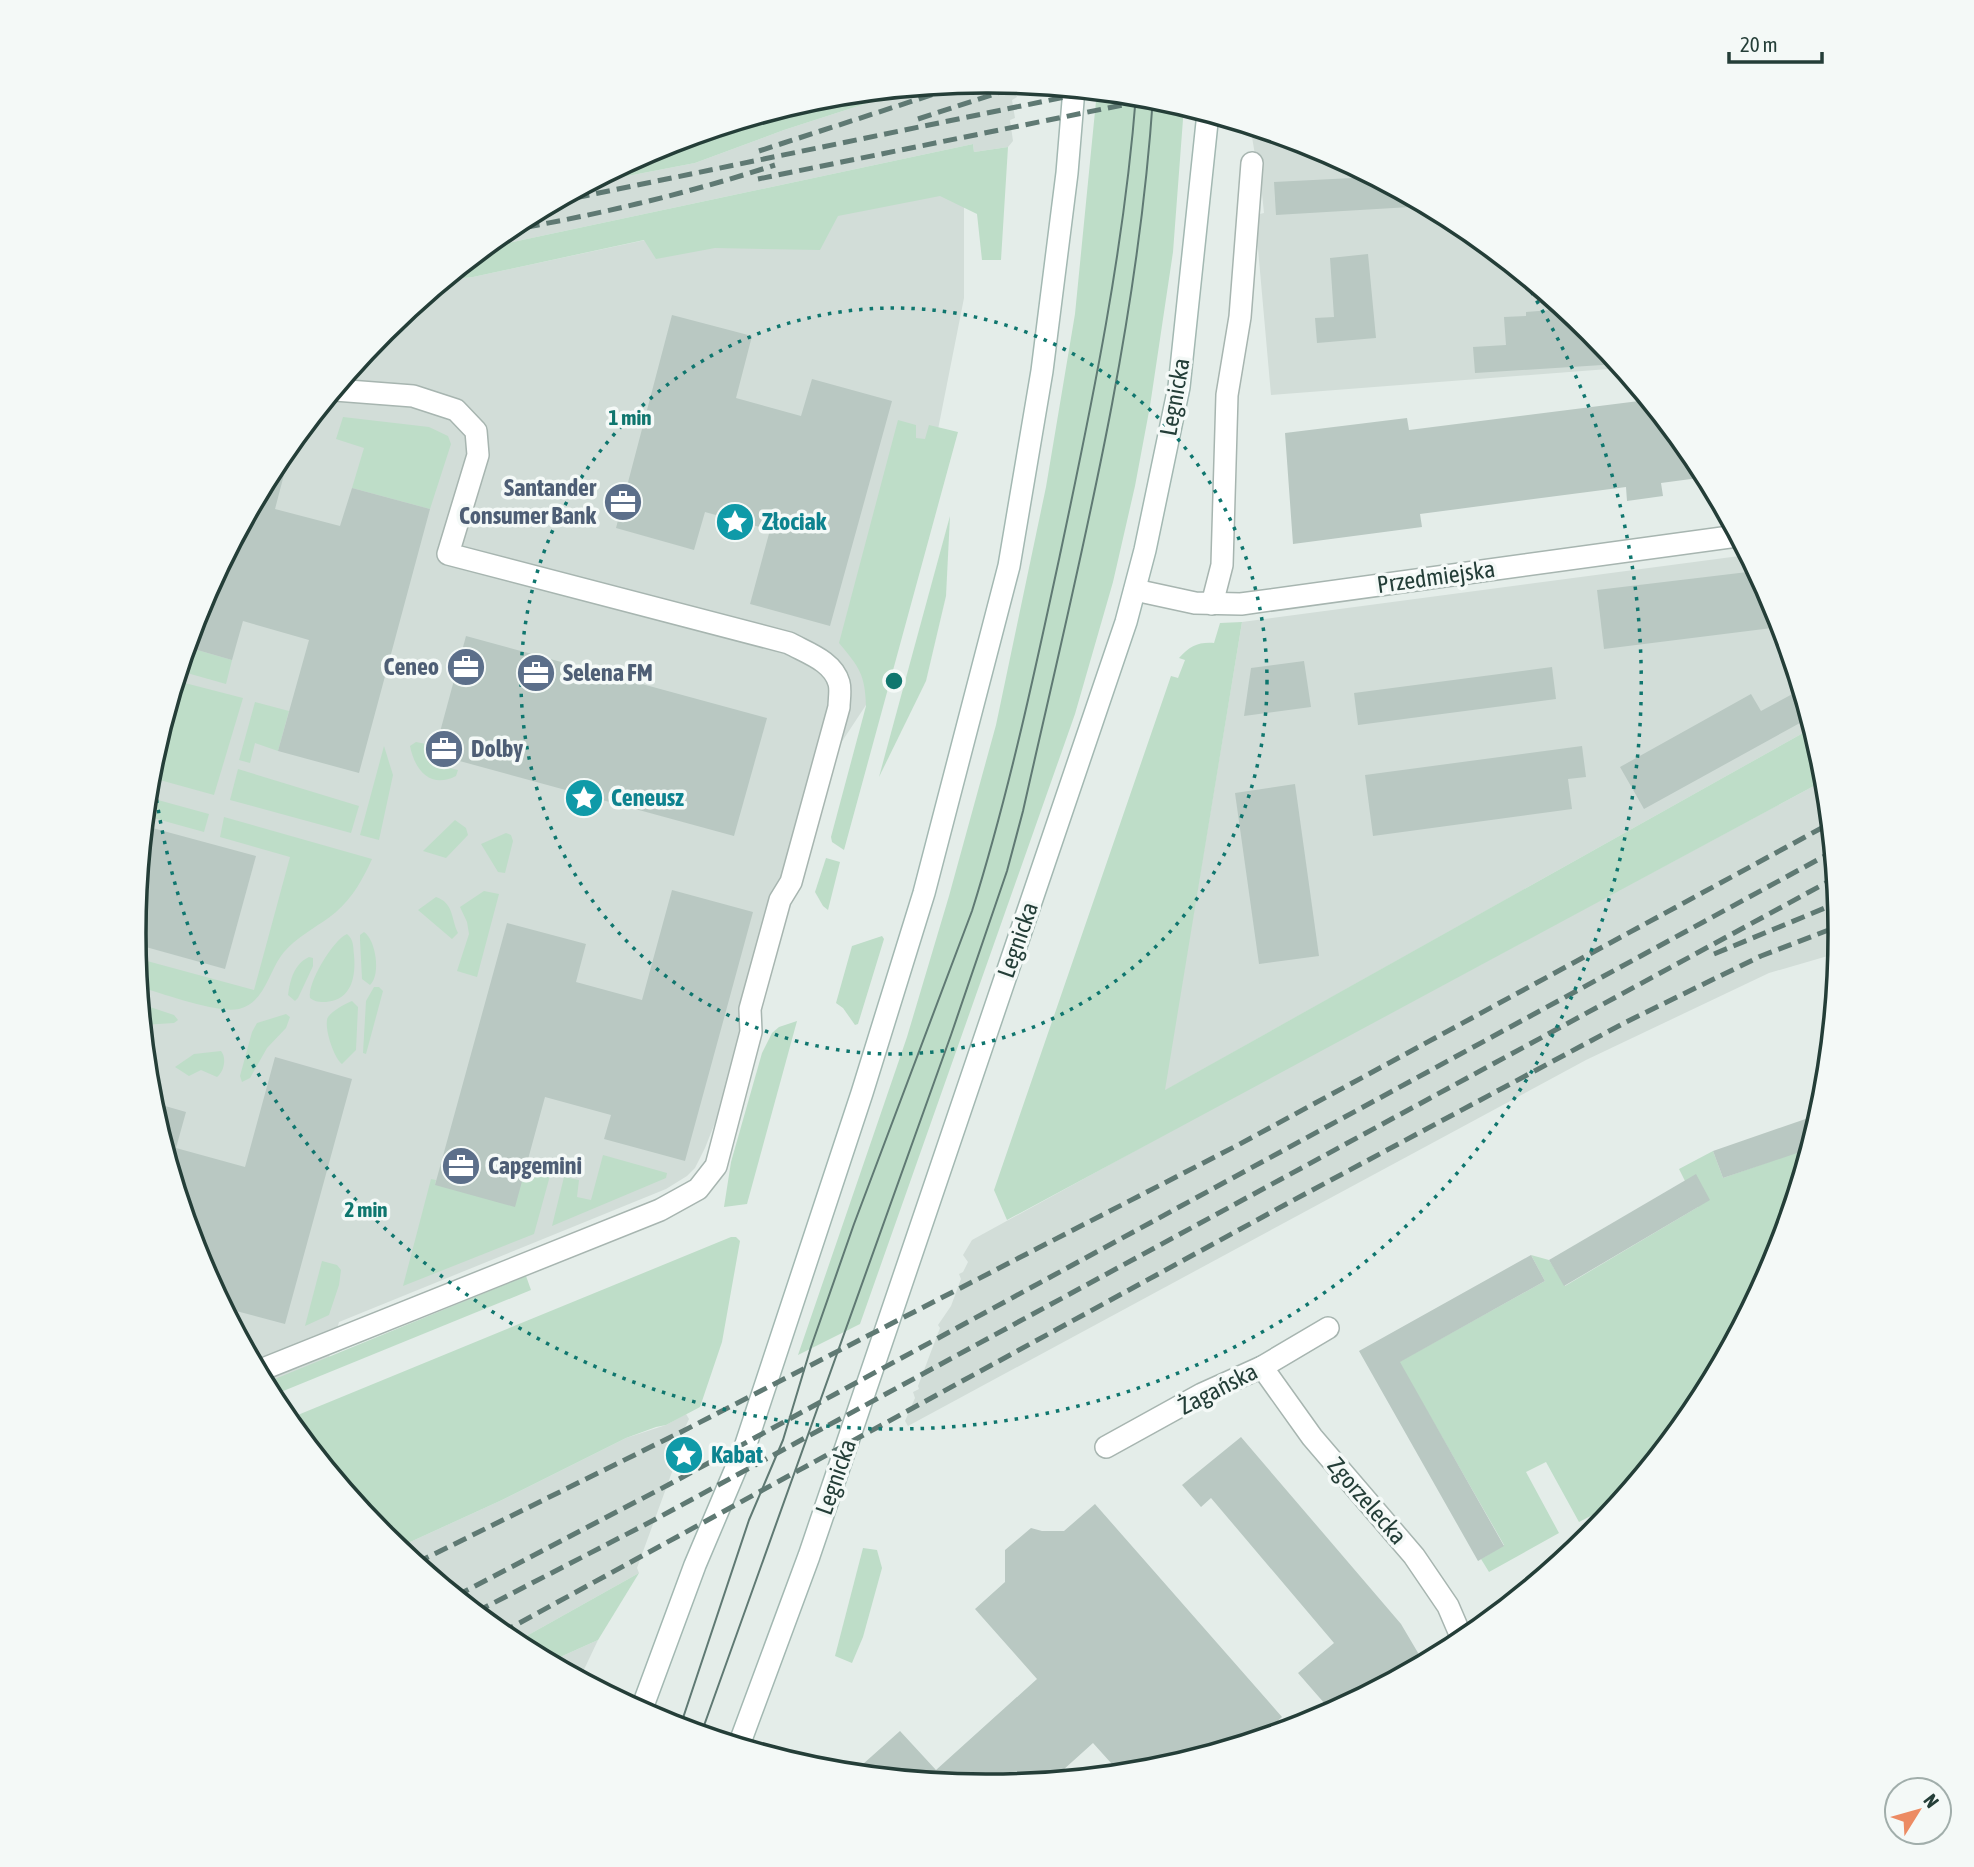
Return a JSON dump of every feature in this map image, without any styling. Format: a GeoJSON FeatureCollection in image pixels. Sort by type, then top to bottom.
{"type":"FeatureCollection","features":[{"type":"Feature","properties":{"kind":"main road"},"geometry":{"type":"LineString","coordinates":[[645,1701],[695,1565],[745,1447],[862,1093],[924,893],[1009,566],[1042,372],[1067,173],[1073,98]]}},
{"type":"Feature","properties":{"kind":"main road","name":"Legnicka"},"geometry":{"type":"LineString","coordinates":[[742,1738],[817,1533],[1135,590],[1179,387],[1207,122]]}},
{"type":"Feature","properties":{"kind":"main road"},"geometry":{"type":"LineString","coordinates":[[1212,604],[1222,565],[1227,394],[1240,317],[1252,163]]}},
{"type":"Feature","properties":{"kind":"main road"},"geometry":{"type":"LineString","coordinates":[[267,1367],[660,1210],[698,1189],[716,1166],[751,1032],[750,1009],[780,900],[791,882],[839,707],[839,683],[833,672],[823,661],[789,643],[448,554],[478,455],[476,431],[456,410],[413,396],[345,391]]}},
{"type":"Feature","properties":{"kind":"main road","name":"Przedmiejska"},"geometry":{"type":"LineString","coordinates":[[1135,590],[1195,603],[1253,602],[1728,537]]}},
{"type":"Feature","properties":{"kind":"main road","name":"Żagańska"},"geometry":{"type":"LineString","coordinates":[[1106,1447],[1202,1394],[1262,1367],[1328,1328]]}},
{"type":"Feature","properties":{"kind":"main road","name":"Zgorzelecka"},"geometry":{"type":"LineString","coordinates":[[1262,1367],[1312,1437],[1414,1556],[1448,1606],[1458,1630]]}},
{"type":"Feature","properties":{"kind":"shaded area"},"geometry":{"type":"Polygon","coordinates":[[[987,93],[1016,94],[1017,97],[1012,100],[1015,118],[1010,120],[1013,141],[1008,147],[974,152],[973,144],[507,243],[567,205],[617,178],[695,163],[877,100],[987,93]]]}},
{"type":"Feature","properties":{"kind":"shaded area"},"geometry":{"type":"Polygon","coordinates":[[[1252,137],[1309,157],[1359,179],[1454,234],[1499,266],[1541,301],[1610,369],[1271,395],[1255,215],[1264,213],[1258,155],[1255,155],[1252,137]]]}},
{"type":"Feature","properties":{"kind":"shaded area"},"geometry":{"type":"Polygon","coordinates":[[[964,191],[964,298],[891,667],[839,746],[729,1087],[705,1148],[695,1168],[666,1189],[339,1322],[328,1361],[275,1380],[233,1305],[191,1204],[162,1098],[148,988],[148,879],[162,769],[191,663],[210,612],[259,513],[320,422],[392,339],[460,278],[766,214],[964,191]]]}},
{"type":"Feature","properties":{"kind":"shaded area"},"geometry":{"type":"Polygon","coordinates":[[[1738,556],[1764,612],[1783,663],[1803,733],[1164,1091],[1242,622],[1738,556]]]}},
{"type":"Feature","properties":{"kind":"shaded area"},"geometry":{"type":"Polygon","coordinates":[[[1815,786],[1826,879],[1827,956],[1769,973],[1586,1060],[908,1426],[905,1421],[915,1398],[913,1392],[919,1389],[940,1328],[938,1325],[951,1306],[961,1279],[959,1274],[968,1262],[963,1255],[972,1240],[1815,786]]]}},
{"type":"Feature","properties":{"kind":"shaded area"},"geometry":{"type":"Polygon","coordinates":[[[686,1414],[689,1419],[678,1443],[685,1458],[672,1472],[637,1568],[639,1573],[526,1636],[475,1601],[408,1543],[626,1438],[666,1425],[686,1414]]]}},
{"type":"Feature","properties":{"kind":"shaded area"},"geometry":{"type":"Polygon","coordinates":[[[598,1640],[583,1671],[559,1657],[598,1640]]]}},
{"type":"Feature","properties":{"kind":"green space"},"geometry":{"type":"Polygon","coordinates":[[[877,100],[784,130],[695,163],[617,178],[717,137],[769,121],[877,100]]]}},
{"type":"Feature","properties":{"kind":"green space"},"geometry":{"type":"Polygon","coordinates":[[[1096,100],[1183,116],[1173,252],[1150,406],[1113,582],[1075,714],[860,1324],[798,1355],[907,1037],[996,725],[1046,487],[1075,314],[1096,100]]]}},
{"type":"Feature","properties":{"kind":"green space"},"geometry":{"type":"Polygon","coordinates":[[[973,144],[974,152],[1008,147],[1001,260],[982,260],[977,214],[940,196],[838,216],[820,250],[715,248],[656,259],[644,240],[460,278],[507,243],[973,144]]]}},
{"type":"Feature","properties":{"kind":"green space"},"geometry":{"type":"Polygon","coordinates":[[[343,417],[429,427],[448,436],[451,444],[430,509],[352,488],[364,448],[336,439],[343,417]]]}},
{"type":"Feature","properties":{"kind":"green space"},"geometry":{"type":"Polygon","coordinates":[[[898,420],[916,425],[916,438],[925,439],[929,425],[958,432],[844,850],[832,842],[831,837],[866,706],[860,672],[839,643],[898,420]]]}},
{"type":"Feature","properties":{"kind":"green space"},"geometry":{"type":"Polygon","coordinates":[[[950,516],[946,596],[926,681],[879,777],[950,516]]]}},
{"type":"Feature","properties":{"kind":"green space"},"geometry":{"type":"Polygon","coordinates":[[[1242,622],[1165,1090],[1803,733],[1815,786],[1007,1220],[994,1190],[1171,676],[1178,678],[1185,660],[1179,658],[1187,650],[1199,644],[1214,643],[1220,623],[1242,622]]]}},
{"type":"Feature","properties":{"kind":"green space"},"geometry":{"type":"Polygon","coordinates":[[[196,650],[232,660],[226,684],[188,673],[196,650]]]}},
{"type":"Feature","properties":{"kind":"green space"},"geometry":{"type":"Polygon","coordinates":[[[185,683],[243,698],[214,795],[160,780],[185,683]]]}},
{"type":"Feature","properties":{"kind":"green space"},"geometry":{"type":"Polygon","coordinates":[[[255,702],[289,711],[278,751],[255,743],[250,763],[239,760],[255,702]]]}},
{"type":"Feature","properties":{"kind":"green space"},"geometry":{"type":"Polygon","coordinates":[[[416,742],[436,746],[434,764],[458,770],[456,776],[432,779],[420,770],[410,746],[416,742]]]}},
{"type":"Feature","properties":{"kind":"green space"},"geometry":{"type":"Polygon","coordinates":[[[384,746],[393,775],[379,840],[360,835],[384,746]]]}},
{"type":"Feature","properties":{"kind":"green space"},"geometry":{"type":"Polygon","coordinates":[[[238,769],[359,806],[351,833],[230,800],[238,769]]]}},
{"type":"Feature","properties":{"kind":"green space"},"geometry":{"type":"Polygon","coordinates":[[[157,800],[209,814],[204,832],[154,818],[157,800]]]}},
{"type":"Feature","properties":{"kind":"green space"},"geometry":{"type":"Polygon","coordinates":[[[224,817],[372,859],[348,900],[293,943],[281,956],[254,1001],[239,1009],[230,1010],[204,1006],[148,988],[147,961],[254,990],[290,857],[220,837],[224,817]]]}},
{"type":"Feature","properties":{"kind":"green space"},"geometry":{"type":"Polygon","coordinates":[[[455,820],[466,828],[468,835],[446,858],[423,851],[455,820]]]}},
{"type":"Feature","properties":{"kind":"green space"},"geometry":{"type":"Polygon","coordinates":[[[506,833],[511,835],[513,841],[505,873],[498,872],[481,844],[506,833]]]}},
{"type":"Feature","properties":{"kind":"green space"},"geometry":{"type":"Polygon","coordinates":[[[826,858],[840,862],[828,910],[815,892],[826,858]]]}},
{"type":"Feature","properties":{"kind":"green space"},"geometry":{"type":"Polygon","coordinates":[[[484,891],[499,894],[477,977],[457,971],[469,934],[460,907],[484,891]]]}},
{"type":"Feature","properties":{"kind":"green space"},"geometry":{"type":"Polygon","coordinates":[[[436,897],[446,903],[451,912],[458,933],[452,939],[418,910],[436,897]]]}},
{"type":"Feature","properties":{"kind":"green space"},"geometry":{"type":"Polygon","coordinates":[[[364,932],[372,942],[376,958],[375,974],[370,985],[362,979],[360,935],[364,932]]]}},
{"type":"Feature","properties":{"kind":"green space"},"geometry":{"type":"Polygon","coordinates":[[[347,934],[352,941],[354,971],[347,992],[342,997],[326,1002],[310,998],[317,973],[328,953],[347,934]]]}},
{"type":"Feature","properties":{"kind":"green space"},"geometry":{"type":"Polygon","coordinates":[[[882,936],[884,939],[858,1024],[855,1025],[836,1003],[852,946],[882,936]]]}},
{"type":"Feature","properties":{"kind":"green space"},"geometry":{"type":"Polygon","coordinates":[[[309,957],[313,958],[313,966],[295,1001],[288,995],[292,978],[296,968],[309,957]]]}},
{"type":"Feature","properties":{"kind":"green space"},"geometry":{"type":"Polygon","coordinates":[[[374,987],[383,991],[366,1054],[363,1053],[366,1001],[374,987]]]}},
{"type":"Feature","properties":{"kind":"green space"},"geometry":{"type":"Polygon","coordinates":[[[352,1001],[358,1007],[356,1050],[342,1064],[330,1042],[327,1021],[333,1012],[352,1001]]]}},
{"type":"Feature","properties":{"kind":"green space"},"geometry":{"type":"Polygon","coordinates":[[[150,1007],[174,1015],[178,1020],[174,1023],[151,1024],[150,1007]]]}},
{"type":"Feature","properties":{"kind":"green space"},"geometry":{"type":"Polygon","coordinates":[[[286,1014],[290,1017],[286,1028],[267,1048],[250,1078],[242,1082],[240,1076],[257,1023],[286,1014]]]}},
{"type":"Feature","properties":{"kind":"green space"},"geometry":{"type":"Polygon","coordinates":[[[797,1021],[747,1204],[724,1207],[731,1162],[762,1053],[772,1033],[779,1027],[797,1021]]]}},
{"type":"Feature","properties":{"kind":"green space"},"geometry":{"type":"Polygon","coordinates":[[[221,1051],[224,1065],[217,1077],[201,1070],[189,1076],[175,1067],[194,1054],[221,1051]]]}},
{"type":"Feature","properties":{"kind":"green space"},"geometry":{"type":"Polygon","coordinates":[[[1713,1151],[1723,1178],[1799,1152],[1764,1255],[1715,1354],[1654,1445],[1595,1514],[1579,1522],[1546,1462],[1526,1472],[1559,1533],[1489,1572],[1481,1559],[1504,1545],[1399,1362],[1545,1281],[1531,1255],[1549,1260],[1565,1286],[1698,1207],[1679,1169],[1713,1151]]]}},
{"type":"Feature","properties":{"kind":"green space"},"geometry":{"type":"Polygon","coordinates":[[[603,1155],[667,1173],[666,1178],[552,1226],[564,1177],[579,1180],[577,1197],[591,1200],[603,1155]]]}},
{"type":"Feature","properties":{"kind":"green space"},"geometry":{"type":"Polygon","coordinates":[[[526,1165],[551,1172],[534,1234],[403,1286],[431,1179],[436,1180],[435,1185],[526,1165]]]}},
{"type":"Feature","properties":{"kind":"green space"},"geometry":{"type":"Polygon","coordinates":[[[731,1237],[740,1241],[722,1342],[700,1407],[666,1425],[626,1438],[408,1543],[355,1488],[298,1415],[731,1237]]]}},
{"type":"Feature","properties":{"kind":"green space"},"geometry":{"type":"Polygon","coordinates":[[[322,1261],[337,1265],[341,1270],[339,1285],[329,1315],[305,1326],[322,1261]]]}},
{"type":"Feature","properties":{"kind":"green space"},"geometry":{"type":"Polygon","coordinates":[[[526,1276],[531,1290],[282,1391],[274,1379],[526,1276]]]}},
{"type":"Feature","properties":{"kind":"green space"},"geometry":{"type":"Polygon","coordinates":[[[863,1548],[877,1550],[882,1568],[863,1637],[852,1663],[835,1656],[863,1548]]]}},
{"type":"Feature","properties":{"kind":"green space"},"geometry":{"type":"Polygon","coordinates":[[[639,1573],[598,1640],[559,1657],[526,1636],[639,1573]]]}},
{"type":"Feature","properties":{"kind":"building"},"geometry":{"type":"Polygon","coordinates":[[[1356,178],[1410,207],[1276,215],[1274,182],[1356,178]]]}},
{"type":"Feature","properties":{"kind":"building"},"geometry":{"type":"Polygon","coordinates":[[[1368,254],[1376,338],[1317,343],[1315,318],[1334,317],[1330,258],[1368,254]]]}},
{"type":"Feature","properties":{"kind":"building"},"geometry":{"type":"Polygon","coordinates":[[[1551,310],[1606,365],[1475,373],[1473,347],[1506,345],[1504,317],[1526,316],[1526,312],[1551,310]]]}},
{"type":"Feature","properties":{"kind":"building"},"geometry":{"type":"Polygon","coordinates":[[[672,315],[752,336],[736,398],[801,416],[812,379],[892,401],[830,626],[750,604],[770,530],[705,512],[694,550],[616,528],[672,315]]]}},
{"type":"Feature","properties":{"kind":"building"},"geometry":{"type":"Polygon","coordinates":[[[1637,401],[1694,479],[1661,483],[1663,496],[1627,501],[1626,487],[1420,514],[1422,527],[1293,544],[1285,433],[1407,418],[1409,430],[1637,401]]]}},
{"type":"Feature","properties":{"kind":"building"},"geometry":{"type":"Polygon","coordinates":[[[285,471],[275,509],[340,526],[352,488],[430,509],[359,773],[278,751],[309,640],[243,621],[232,660],[196,650],[233,562],[285,471]]]}},
{"type":"Feature","properties":{"kind":"building"},"geometry":{"type":"Polygon","coordinates":[[[1746,572],[1770,628],[1604,649],[1597,590],[1746,572]]]}},
{"type":"Feature","properties":{"kind":"building"},"geometry":{"type":"Polygon","coordinates":[[[466,636],[767,718],[734,836],[434,754],[466,636]]]}},
{"type":"Feature","properties":{"kind":"building"},"geometry":{"type":"Polygon","coordinates":[[[1304,661],[1311,707],[1244,716],[1251,668],[1304,661]]]}},
{"type":"Feature","properties":{"kind":"building"},"geometry":{"type":"Polygon","coordinates":[[[1552,667],[1556,699],[1358,725],[1354,693],[1552,667]]]}},
{"type":"Feature","properties":{"kind":"building"},"geometry":{"type":"Polygon","coordinates":[[[1751,694],[1761,711],[1792,694],[1801,723],[1644,809],[1620,767],[1751,694]]]}},
{"type":"Feature","properties":{"kind":"building"},"geometry":{"type":"Polygon","coordinates":[[[1582,746],[1586,777],[1568,779],[1572,809],[1373,836],[1365,775],[1582,746]]]}},
{"type":"Feature","properties":{"kind":"building"},"geometry":{"type":"Polygon","coordinates":[[[1295,784],[1319,956],[1259,964],[1235,793],[1295,784]]]}},
{"type":"Feature","properties":{"kind":"building"},"geometry":{"type":"Polygon","coordinates":[[[153,828],[256,856],[225,969],[146,947],[153,828]]]}},
{"type":"Feature","properties":{"kind":"building"},"geometry":{"type":"Polygon","coordinates":[[[672,890],[753,912],[685,1161],[604,1139],[611,1115],[545,1097],[515,1207],[435,1185],[507,923],[586,944],[576,982],[642,1000],[672,890]]]}},
{"type":"Feature","properties":{"kind":"building"},"geometry":{"type":"Polygon","coordinates":[[[275,1057],[352,1079],[285,1324],[236,1311],[210,1255],[191,1204],[164,1106],[186,1112],[176,1148],[245,1167],[275,1057]]]}},
{"type":"Feature","properties":{"kind":"building"},"geometry":{"type":"Polygon","coordinates":[[[1807,1119],[1799,1153],[1723,1178],[1713,1151],[1807,1119]]]}},
{"type":"Feature","properties":{"kind":"building"},"geometry":{"type":"Polygon","coordinates":[[[1696,1174],[1710,1200],[1564,1286],[1549,1260],[1696,1174]]]}},
{"type":"Feature","properties":{"kind":"building"},"geometry":{"type":"Polygon","coordinates":[[[1531,1255],[1545,1281],[1400,1362],[1504,1546],[1478,1561],[1359,1351],[1531,1255]]]}},
{"type":"Feature","properties":{"kind":"building"},"geometry":{"type":"Polygon","coordinates":[[[1241,1437],[1401,1624],[1419,1655],[1359,1688],[1324,1703],[1298,1673],[1334,1643],[1211,1498],[1201,1507],[1182,1485],[1241,1437]]]}},
{"type":"Feature","properties":{"kind":"building"},"geometry":{"type":"Polygon","coordinates":[[[1095,1504],[1282,1717],[1276,1723],[1257,1730],[1205,1746],[1112,1764],[1093,1743],[1063,1770],[987,1774],[932,1772],[862,1765],[900,1731],[936,1770],[1037,1679],[975,1609],[1005,1582],[1005,1550],[1031,1528],[1064,1531],[1095,1504]]]}},
{"type":"Feature","properties":{"kind":"tram line"},"geometry":{"type":"LineString","coordinates":[[683,1717],[749,1520],[783,1440],[811,1347],[854,1224],[972,911],[985,867],[1031,686],[1096,380],[1124,210],[1135,106]]}},
{"type":"Feature","properties":{"kind":"tram line"},"geometry":{"type":"LineString","coordinates":[[704,1725],[1007,871],[1083,545],[1119,367],[1145,187],[1152,109]]}},
{"type":"Feature","properties":{"kind":"railway"},"geometry":{"type":"LineString","coordinates":[[918,119],[996,93]]}},
{"type":"Feature","properties":{"kind":"railway"},"geometry":{"type":"LineString","coordinates":[[759,151],[931,95]]}},
{"type":"Feature","properties":{"kind":"railway"},"geometry":{"type":"LineString","coordinates":[[583,196],[1065,97]]}},
{"type":"Feature","properties":{"kind":"railway"},"geometry":{"type":"LineString","coordinates":[[758,179],[1125,105]]}},
{"type":"Feature","properties":{"kind":"railway"},"geometry":{"type":"LineString","coordinates":[[534,225],[641,203],[775,165]]}},
{"type":"Feature","properties":{"kind":"railway"},"geometry":{"type":"LineString","coordinates":[[425,1559],[683,1431],[1238,1145],[1821,828]]}},
{"type":"Feature","properties":{"kind":"railway"},"geometry":{"type":"LineString","coordinates":[[464,1592],[668,1485],[1824,856]]}},
{"type":"Feature","properties":{"kind":"railway"},"geometry":{"type":"LineString","coordinates":[[484,1608],[654,1520],[1826,883]]}},
{"type":"Feature","properties":{"kind":"railway"},"geometry":{"type":"LineString","coordinates":[[1714,954],[1827,907]]}},
{"type":"Feature","properties":{"kind":"railway"},"geometry":{"type":"LineString","coordinates":[[512,1627],[1290,1202],[1626,1022],[1761,956],[1828,930]]}},
{"type":"Feature","properties":{"kind":"place","name":"Santander Consumer Bank"},"geometry":{"type":"Point","coordinates":[623,502]}},
{"type":"Feature","properties":{"kind":"place","name":"Złociak"},"geometry":{"type":"Point","coordinates":[735,522]}},
{"type":"Feature","properties":{"kind":"place","name":"Ceneo"},"geometry":{"type":"Point","coordinates":[466,667]}},
{"type":"Feature","properties":{"kind":"place","name":"Selena FM"},"geometry":{"type":"Point","coordinates":[536,673]}},
{"type":"Feature","properties":{"kind":"place","name":"Dolby"},"geometry":{"type":"Point","coordinates":[444,749]}},
{"type":"Feature","properties":{"kind":"place","name":"Ceneusz"},"geometry":{"type":"Point","coordinates":[584,798]}},
{"type":"Feature","properties":{"kind":"place","name":"Capgemini"},"geometry":{"type":"Point","coordinates":[461,1166]}},
{"type":"Feature","properties":{"kind":"place","name":"Kabat"},"geometry":{"type":"Point","coordinates":[684,1455]}}]}
